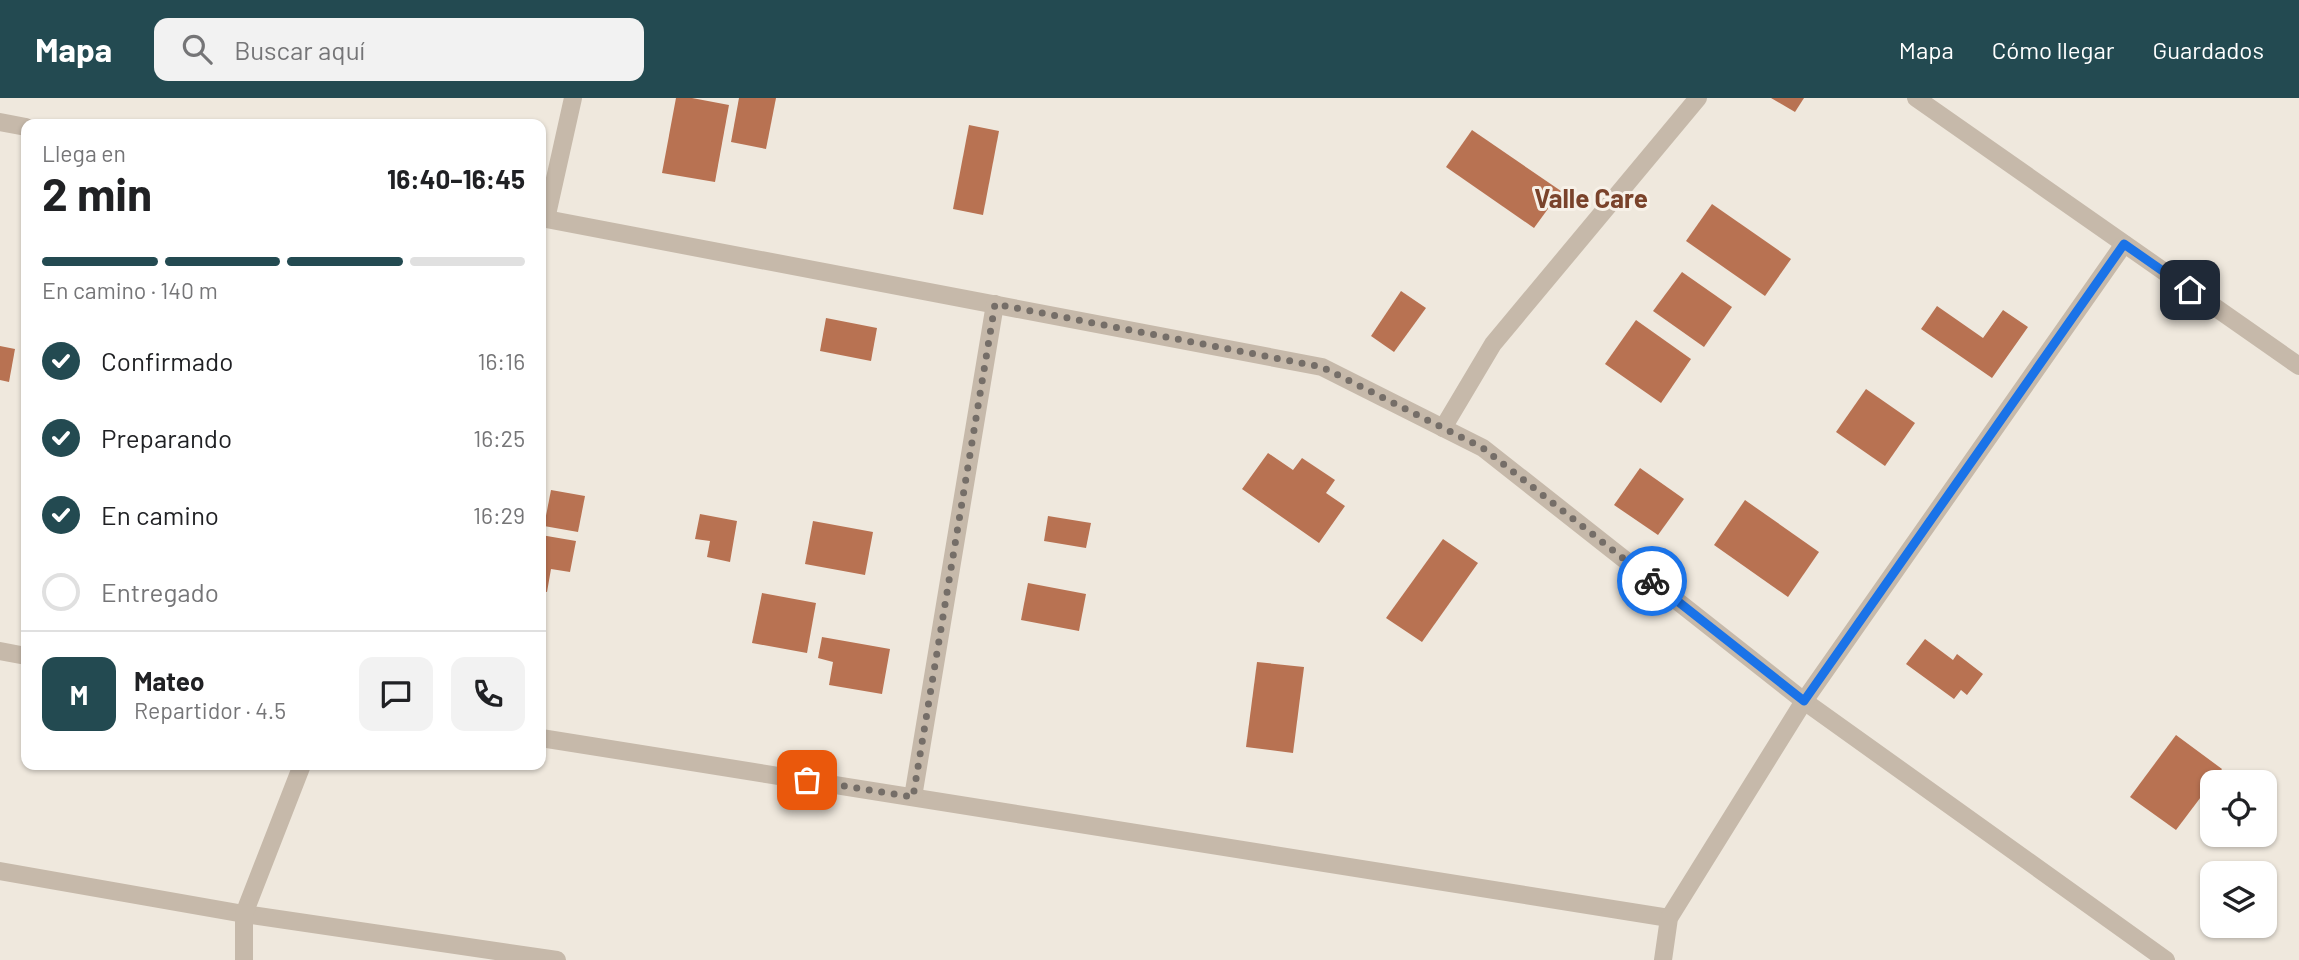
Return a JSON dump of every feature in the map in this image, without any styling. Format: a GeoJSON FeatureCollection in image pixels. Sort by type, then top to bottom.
{"type":"FeatureCollection","features":[{"type":"Feature","properties":{"kind":"street"},"geometry":{"type":"LineString","coordinates":[[546,207],[573,98]]}},
{"type":"Feature","properties":{"kind":"street"},"geometry":{"type":"LineString","coordinates":[[1443,428],[1493,344],[1698,98]]}},
{"type":"Feature","properties":{"kind":"street"},"geometry":{"type":"LineString","coordinates":[[1916,98],[2299,366]]}},
{"type":"Feature","properties":{"kind":"street"},"geometry":{"type":"LineString","coordinates":[[0,122],[21,126]]}},
{"type":"Feature","properties":{"kind":"street"},"geometry":{"type":"LineString","coordinates":[[546,220],[1322,367],[1483,448],[1804,701],[2165,960]]}},
{"type":"Feature","properties":{"kind":"street"},"geometry":{"type":"LineString","coordinates":[[1663,960],[1669,918],[1804,701],[2124,244]]}},
{"type":"Feature","properties":{"kind":"street"},"geometry":{"type":"LineString","coordinates":[[913,797],[995,304]]}},
{"type":"Feature","properties":{"kind":"street"},"geometry":{"type":"LineString","coordinates":[[0,651],[21,655]]}},
{"type":"Feature","properties":{"kind":"street"},"geometry":{"type":"LineString","coordinates":[[546,739],[1669,918]]}},
{"type":"Feature","properties":{"kind":"street"},"geometry":{"type":"LineString","coordinates":[[244,960],[244,914],[300,770]]}},
{"type":"Feature","properties":{"kind":"street"},"geometry":{"type":"LineString","coordinates":[[0,871],[244,914],[557,960]]}},
{"type":"Feature","properties":{"kind":"building"},"geometry":{"type":"Polygon","coordinates":[[[676,98],[729,105],[715,182],[662,173],[676,98]]]}},
{"type":"Feature","properties":{"kind":"building"},"geometry":{"type":"Polygon","coordinates":[[[739,98],[776,98],[766,149],[731,142],[739,98]]]}},
{"type":"Feature","properties":{"kind":"building"},"geometry":{"type":"Polygon","coordinates":[[[1771,98],[1804,98],[1795,112],[1771,98]]]}},
{"type":"Feature","properties":{"kind":"building"},"geometry":{"type":"Polygon","coordinates":[[[969,125],[999,131],[983,215],[953,209],[969,125]]]}},
{"type":"Feature","properties":{"kind":"building"},"geometry":{"type":"Polygon","coordinates":[[[1472,130],[1561,191],[1534,228],[1446,167],[1472,130]]]}},
{"type":"Feature","properties":{"kind":"building"},"geometry":{"type":"Polygon","coordinates":[[[1712,204],[1791,259],[1765,296],[1686,241],[1712,204]]]}},
{"type":"Feature","properties":{"kind":"building"},"geometry":{"type":"Polygon","coordinates":[[[1682,272],[1732,307],[1704,347],[1653,311],[1682,272]]]}},
{"type":"Feature","properties":{"kind":"building"},"geometry":{"type":"Polygon","coordinates":[[[1401,291],[1426,308],[1394,352],[1371,336],[1401,291]]]}},
{"type":"Feature","properties":{"kind":"building"},"geometry":{"type":"Polygon","coordinates":[[[1937,306],[1983,338],[2003,310],[2028,327],[1992,378],[1921,329],[1937,306]]]}},
{"type":"Feature","properties":{"kind":"building"},"geometry":{"type":"Polygon","coordinates":[[[826,318],[877,328],[871,361],[820,351],[826,318]]]}},
{"type":"Feature","properties":{"kind":"building"},"geometry":{"type":"Polygon","coordinates":[[[1636,320],[1691,359],[1661,403],[1605,364],[1636,320]]]}},
{"type":"Feature","properties":{"kind":"building"},"geometry":{"type":"Polygon","coordinates":[[[0,346],[15,349],[9,382],[0,380],[0,346]]]}},
{"type":"Feature","properties":{"kind":"building"},"geometry":{"type":"Polygon","coordinates":[[[1866,389],[1915,423],[1885,466],[1836,432],[1866,389]]]}},
{"type":"Feature","properties":{"kind":"building"},"geometry":{"type":"Polygon","coordinates":[[[1268,453],[1293,470],[1302,458],[1335,480],[1326,493],[1345,506],[1319,543],[1242,489],[1268,453]]]}},
{"type":"Feature","properties":{"kind":"building"},"geometry":{"type":"Polygon","coordinates":[[[1640,468],[1684,499],[1658,535],[1614,505],[1640,468]]]}},
{"type":"Feature","properties":{"kind":"building"},"geometry":{"type":"Polygon","coordinates":[[[551,490],[585,496],[578,532],[546,526],[551,490]]]}},
{"type":"Feature","properties":{"kind":"building"},"geometry":{"type":"Polygon","coordinates":[[[1745,500],[1819,552],[1788,597],[1714,545],[1745,500]]]}},
{"type":"Feature","properties":{"kind":"building"},"geometry":{"type":"Polygon","coordinates":[[[700,514],[737,521],[730,562],[707,557],[710,541],[695,539],[700,514]]]}},
{"type":"Feature","properties":{"kind":"building"},"geometry":{"type":"Polygon","coordinates":[[[1048,516],[1091,523],[1086,548],[1044,541],[1048,516]]]}},
{"type":"Feature","properties":{"kind":"building"},"geometry":{"type":"Polygon","coordinates":[[[813,521],[873,532],[865,575],[805,564],[813,521]]]}},
{"type":"Feature","properties":{"kind":"building"},"geometry":{"type":"Polygon","coordinates":[[[546,536],[576,541],[570,572],[551,569],[547,592],[546,536]]]}},
{"type":"Feature","properties":{"kind":"building"},"geometry":{"type":"Polygon","coordinates":[[[1443,539],[1478,563],[1422,642],[1386,618],[1443,539]]]}},
{"type":"Feature","properties":{"kind":"building"},"geometry":{"type":"Polygon","coordinates":[[[1028,583],[1086,594],[1079,631],[1021,620],[1028,583]]]}},
{"type":"Feature","properties":{"kind":"building"},"geometry":{"type":"Polygon","coordinates":[[[762,593],[816,603],[807,653],[752,643],[762,593]]]}},
{"type":"Feature","properties":{"kind":"building"},"geometry":{"type":"Polygon","coordinates":[[[822,637],[890,649],[882,694],[829,685],[833,662],[818,658],[822,637]]]}},
{"type":"Feature","properties":{"kind":"building"},"geometry":{"type":"Polygon","coordinates":[[[1925,639],[1953,660],[1957,654],[1983,674],[1967,695],[1961,690],[1954,699],[1906,664],[1925,639]]]}},
{"type":"Feature","properties":{"kind":"building"},"geometry":{"type":"Polygon","coordinates":[[[1257,662],[1304,667],[1293,753],[1246,747],[1257,662]]]}},
{"type":"Feature","properties":{"kind":"building"},"geometry":{"type":"Polygon","coordinates":[[[2176,735],[2222,769],[2200,770],[2200,798],[2176,830],[2130,797],[2176,735]]]}},
{"type":"Feature","properties":{"kind":"way so far"},"geometry":{"type":"LineString","coordinates":[[807,780],[913,797],[995,304],[1322,367],[1483,448],[1652,581]]}},
{"type":"Feature","properties":{"kind":"district","name":"Valle Care"},"geometry":{"type":"Point","coordinates":[1591,199]}},
{"type":"Feature","properties":{"kind":"route"},"geometry":{"type":"LineString","coordinates":[[1652,581],[1804,701],[2124,244],[2190,290]]}}]}
